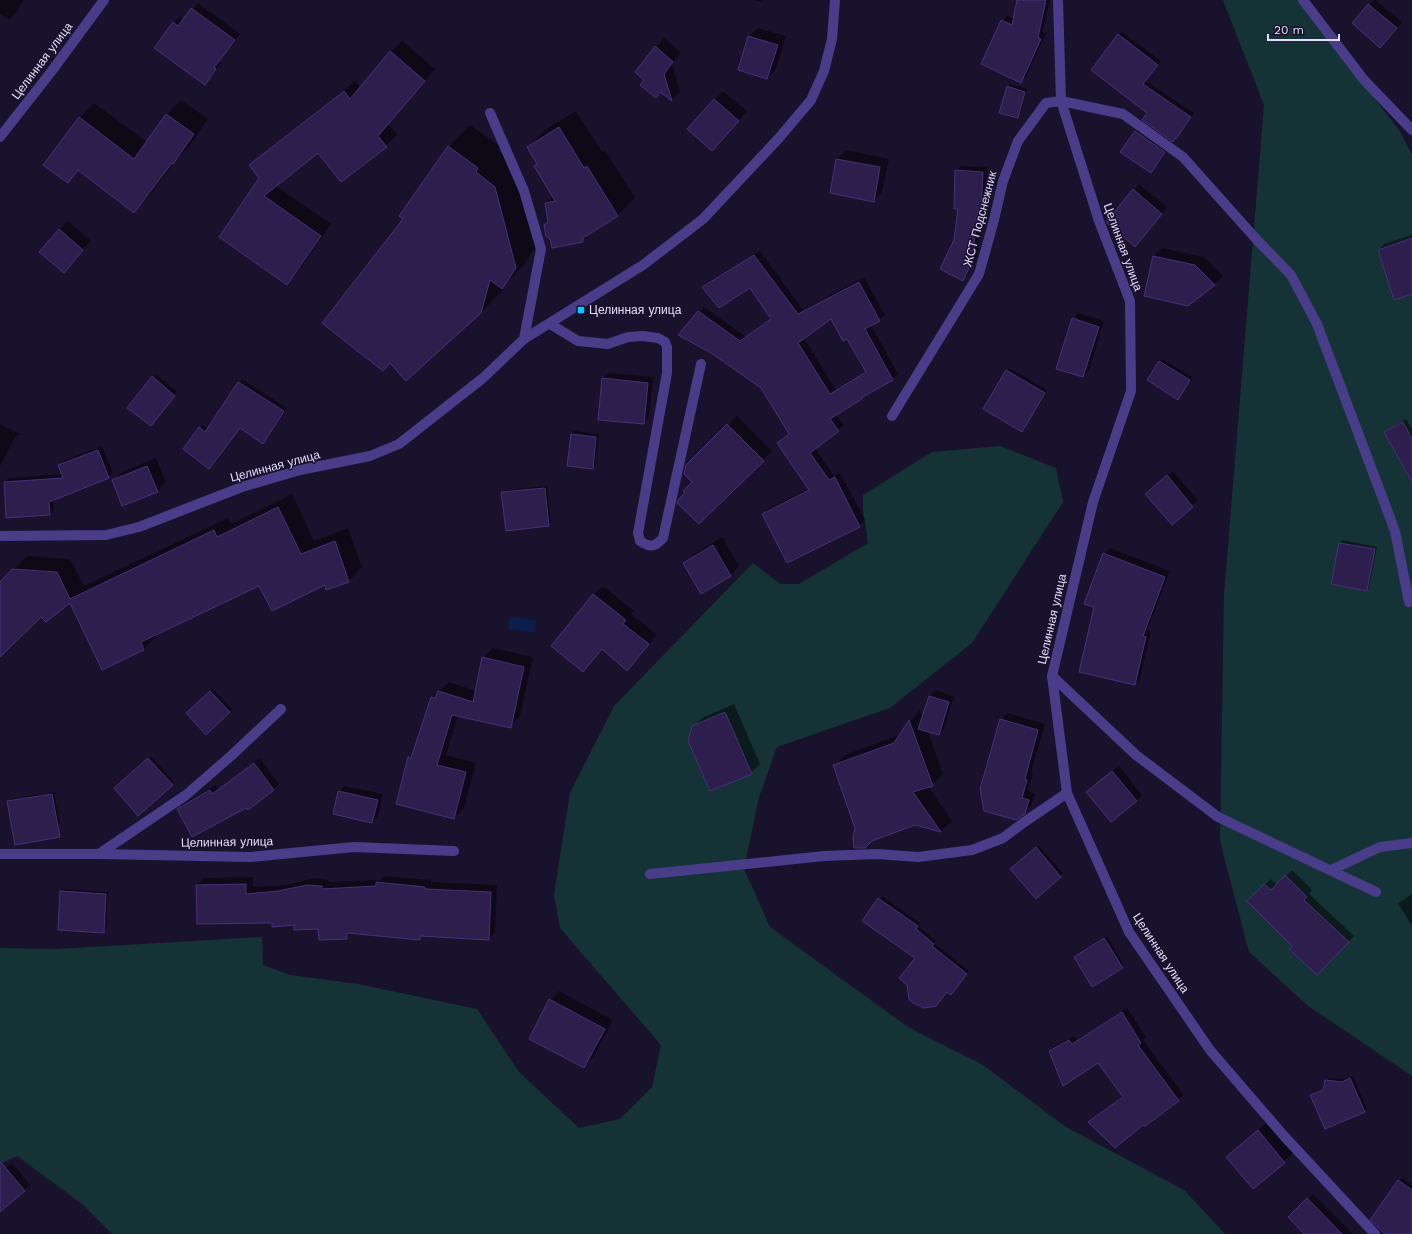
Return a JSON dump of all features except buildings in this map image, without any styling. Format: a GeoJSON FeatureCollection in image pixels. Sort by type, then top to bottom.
{"type":"FeatureCollection","features":[{"type":"Feature","properties":{"kind":"street","name":"Целинная улица"},"geometry":{"type":"LineString","coordinates":[[0,137],[51,72],[104,0]]}},
{"type":"Feature","properties":{"kind":"street","name":"Целинная улица"},"geometry":{"type":"LineString","coordinates":[[0,536],[106,535],[139,527],[249,485],[300,470],[370,456],[399,444],[482,378],[524,339],[643,265],[703,219],[779,138],[811,100],[824,71],[832,39],[835,0]]}},
{"type":"Feature","properties":{"kind":"street","name":"Целинная улица"},"geometry":{"type":"LineString","coordinates":[[1058,0],[1061,101],[1099,221],[1130,301],[1131,391],[1093,502],[1052,676],[1067,793],[1130,932],[1210,1050],[1284,1136],[1375,1234]]}},
{"type":"Feature","properties":{"kind":"street"},"geometry":{"type":"LineString","coordinates":[[1303,0],[1364,80],[1412,130]]}},
{"type":"Feature","properties":{"kind":"street"},"geometry":{"type":"LineString","coordinates":[[1061,101],[1123,114],[1183,157],[1257,240],[1291,274],[1317,324],[1395,531],[1409,602]]}},
{"type":"Feature","properties":{"kind":"street","name":"ЖСТ Подснежник"},"geometry":{"type":"LineString","coordinates":[[892,416],[979,274],[1003,181],[1018,141],[1046,103],[1061,101]]}},
{"type":"Feature","properties":{"kind":"street"},"geometry":{"type":"LineString","coordinates":[[490,113],[524,192],[541,249],[524,339]]}},
{"type":"Feature","properties":{"kind":"street"},"geometry":{"type":"LineString","coordinates":[[550,324],[578,341],[608,344],[628,337],[643,336],[658,338],[665,342],[667,347],[667,373],[638,533],[640,541],[646,545],[652,546],[658,544],[662,538],[701,364]]}},
{"type":"Feature","properties":{"kind":"street"},"geometry":{"type":"LineString","coordinates":[[1052,676],[1136,755],[1218,817],[1376,892]]}},
{"type":"Feature","properties":{"kind":"street"},"geometry":{"type":"LineString","coordinates":[[99,854],[186,795],[280,709]]}},
{"type":"Feature","properties":{"kind":"street"},"geometry":{"type":"LineString","coordinates":[[650,874],[824,856],[877,854],[918,857],[972,850],[1003,838],[1022,823],[1067,793]]}},
{"type":"Feature","properties":{"kind":"street"},"geometry":{"type":"LineString","coordinates":[[1331,870],[1380,847],[1412,843]]}},
{"type":"Feature","properties":{"kind":"street","name":"Целинная улица"},"geometry":{"type":"LineString","coordinates":[[0,854],[250,857],[354,847],[454,850]]}},
{"type":"Feature","properties":{"kind":"green space"},"geometry":{"type":"Polygon","coordinates":[[[1223,0],[1299,0],[1399,130],[1412,154],[1412,1076],[1308,1006],[1249,952],[1220,841],[1224,595],[1264,105],[1223,0]]]}},
{"type":"Feature","properties":{"kind":"green space"},"geometry":{"type":"Polygon","coordinates":[[[1000,446],[1056,468],[1063,502],[972,643],[890,708],[777,747],[759,797],[744,869],[770,927],[908,1027],[983,1065],[1066,1127],[1184,1190],[1225,1234],[112,1234],[82,1204],[17,1156],[0,1164],[0,948],[57,949],[262,937],[263,965],[290,975],[358,984],[477,1009],[519,1072],[579,1128],[620,1119],[652,1087],[661,1045],[560,928],[554,894],[570,793],[614,706],[753,563],[780,584],[799,584],[868,543],[863,509],[863,495],[932,452],[1000,446]]]}},
{"type":"Feature","properties":{"kind":"water"},"geometry":{"type":"Polygon","coordinates":[[[510,617],[536,620],[534,633],[508,629],[510,617]]]}},
{"type":"Feature","properties":{"kind":"place","name":"Целинная улица"},"geometry":{"type":"Point","coordinates":[581,310]}}]}
